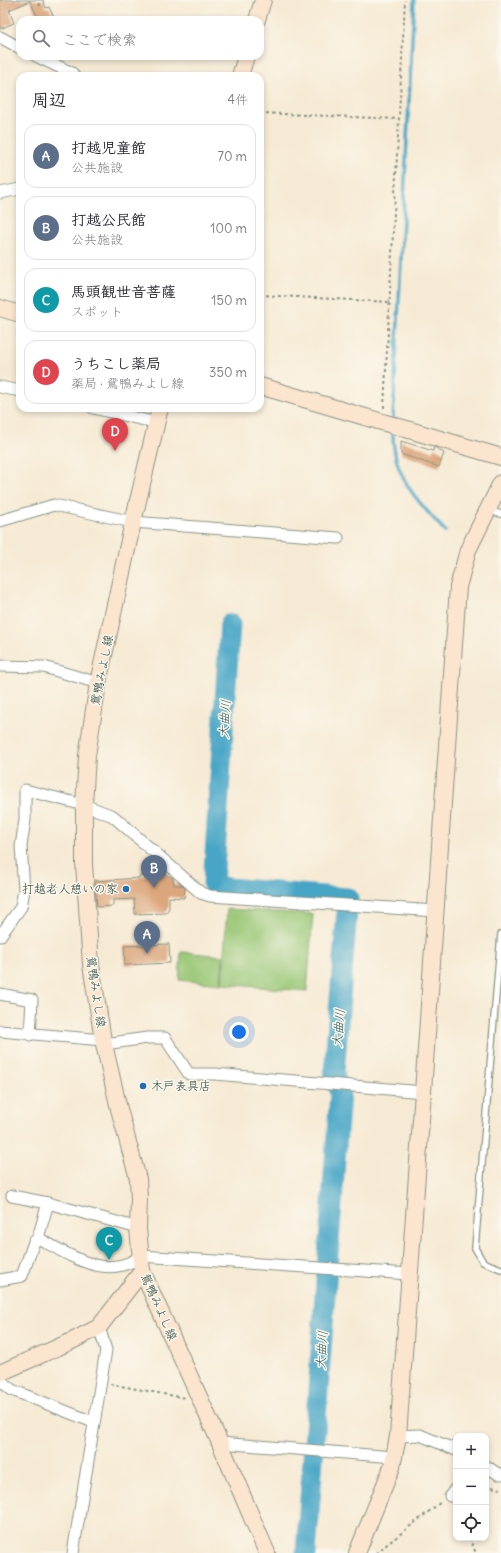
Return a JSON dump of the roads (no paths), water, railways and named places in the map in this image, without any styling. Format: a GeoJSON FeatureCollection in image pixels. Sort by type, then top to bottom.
{"type":"FeatureCollection","features":[{"type":"Feature","properties":{"kind":"street"},"geometry":{"type":"LineString","coordinates":[[258,16],[262,0]]}},
{"type":"Feature","properties":{"kind":"street"},"geometry":{"type":"LineString","coordinates":[[0,37],[16,46]]}},
{"type":"Feature","properties":{"kind":"street"},"geometry":{"type":"LineString","coordinates":[[44,60],[70,72]]}},
{"type":"Feature","properties":{"kind":"street"},"geometry":{"type":"LineString","coordinates":[[241,72],[245,60]]}},
{"type":"Feature","properties":{"kind":"street"},"geometry":{"type":"LineString","coordinates":[[0,193],[16,190]]}},
{"type":"Feature","properties":{"kind":"street"},"geometry":{"type":"LineString","coordinates":[[0,308],[16,313]]}},
{"type":"Feature","properties":{"kind":"street"},"geometry":{"type":"LineString","coordinates":[[0,387],[16,390]]}},
{"type":"Feature","properties":{"kind":"street"},"geometry":{"type":"LineString","coordinates":[[264,387],[501,457]]}},
{"type":"Feature","properties":{"kind":"street"},"geometry":{"type":"LineString","coordinates":[[131,412],[159,415]]}},
{"type":"Feature","properties":{"kind":"street","name":"鴛鴨みよし線"},"geometry":{"type":"LineString","coordinates":[[159,415],[133,522],[98,683],[87,756],[84,805],[84,864],[91,965],[104,1042],[119,1110],[138,1179],[138,1228],[142,1263],[266,1553]]}},
{"type":"Feature","properties":{"kind":"street"},"geometry":{"type":"LineString","coordinates":[[357,1553],[392,1467],[398,1436],[458,587],[468,550],[494,512],[501,483]]}},
{"type":"Feature","properties":{"kind":"street"},"geometry":{"type":"LineString","coordinates":[[0,521],[54,505],[133,522],[338,538]]}},
{"type":"Feature","properties":{"kind":"street"},"geometry":{"type":"LineString","coordinates":[[0,666],[44,667],[98,683]]}},
{"type":"Feature","properties":{"kind":"street"},"geometry":{"type":"LineString","coordinates":[[0,936],[21,907],[24,890],[21,846],[25,790],[84,805],[113,816],[201,893],[210,896],[436,910]]}},
{"type":"Feature","properties":{"kind":"street"},"geometry":{"type":"LineString","coordinates":[[0,994],[32,1000],[30,1035]]}},
{"type":"Feature","properties":{"kind":"street"},"geometry":{"type":"LineString","coordinates":[[0,1031],[104,1042],[147,1038],[166,1038],[189,1074],[215,1074],[423,1092]]}},
{"type":"Feature","properties":{"kind":"street"},"geometry":{"type":"LineString","coordinates":[[12,1196],[48,1203],[138,1228]]}},
{"type":"Feature","properties":{"kind":"street"},"geometry":{"type":"LineString","coordinates":[[0,1280],[22,1276],[34,1242],[38,1238],[48,1203]]}},
{"type":"Feature","properties":{"kind":"street"},"geometry":{"type":"LineString","coordinates":[[38,1238],[81,1261],[98,1267],[142,1263],[410,1274]]}},
{"type":"Feature","properties":{"kind":"street"},"geometry":{"type":"LineString","coordinates":[[0,1373],[72,1341],[99,1327],[142,1263]]}},
{"type":"Feature","properties":{"kind":"street"},"geometry":{"type":"LineString","coordinates":[[73,1553],[93,1422],[106,1350],[99,1327]]}},
{"type":"Feature","properties":{"kind":"street"},"geometry":{"type":"LineString","coordinates":[[0,1380],[12,1390],[93,1422]]}},
{"type":"Feature","properties":{"kind":"street"},"geometry":{"type":"LineString","coordinates":[[398,1436],[420,1435],[453,1449]]}},
{"type":"Feature","properties":{"kind":"street"},"geometry":{"type":"LineString","coordinates":[[220,1443],[394,1457]]}},
{"type":"Feature","properties":{"kind":"street"},"geometry":{"type":"LineString","coordinates":[[489,1468],[498,1474],[501,1474]]}},
{"type":"Feature","properties":{"kind":"lane"},"geometry":{"type":"LineString","coordinates":[[501,934],[475,1248],[483,1262],[501,1269]]}},
{"type":"Feature","properties":{"kind":"waterway"},"geometry":{"type":"LineString","coordinates":[[393,420],[414,0]]}},
{"type":"Feature","properties":{"kind":"waterway"},"geometry":{"type":"LineString","coordinates":[[393,431],[397,461],[408,487],[445,531]]}},
{"type":"Feature","properties":{"kind":"waterway","name":"大曲川"},"geometry":{"type":"LineString","coordinates":[[230,624],[213,885],[228,888],[348,898],[334,1074],[340,1093],[306,1553]]}},
{"type":"Feature","properties":{"kind":"place","name":"うちこし薬局"},"geometry":{"type":"Point","coordinates":[115,451]}},
{"type":"Feature","properties":{"kind":"place","name":"打越公民館"},"geometry":{"type":"Point","coordinates":[154,888]}},
{"type":"Feature","properties":{"kind":"place","name":"打越老人憩いの家"},"geometry":{"type":"Point","coordinates":[126,889]}},
{"type":"Feature","properties":{"kind":"place","name":"打越児童館"},"geometry":{"type":"Point","coordinates":[147,954]}},
{"type":"Feature","properties":{"kind":"place","name":"木戸表具店"},"geometry":{"type":"Point","coordinates":[143,1086]}},
{"type":"Feature","properties":{"kind":"place","name":"馬頭観世音菩薩"},"geometry":{"type":"Point","coordinates":[109,1260]}}]}
